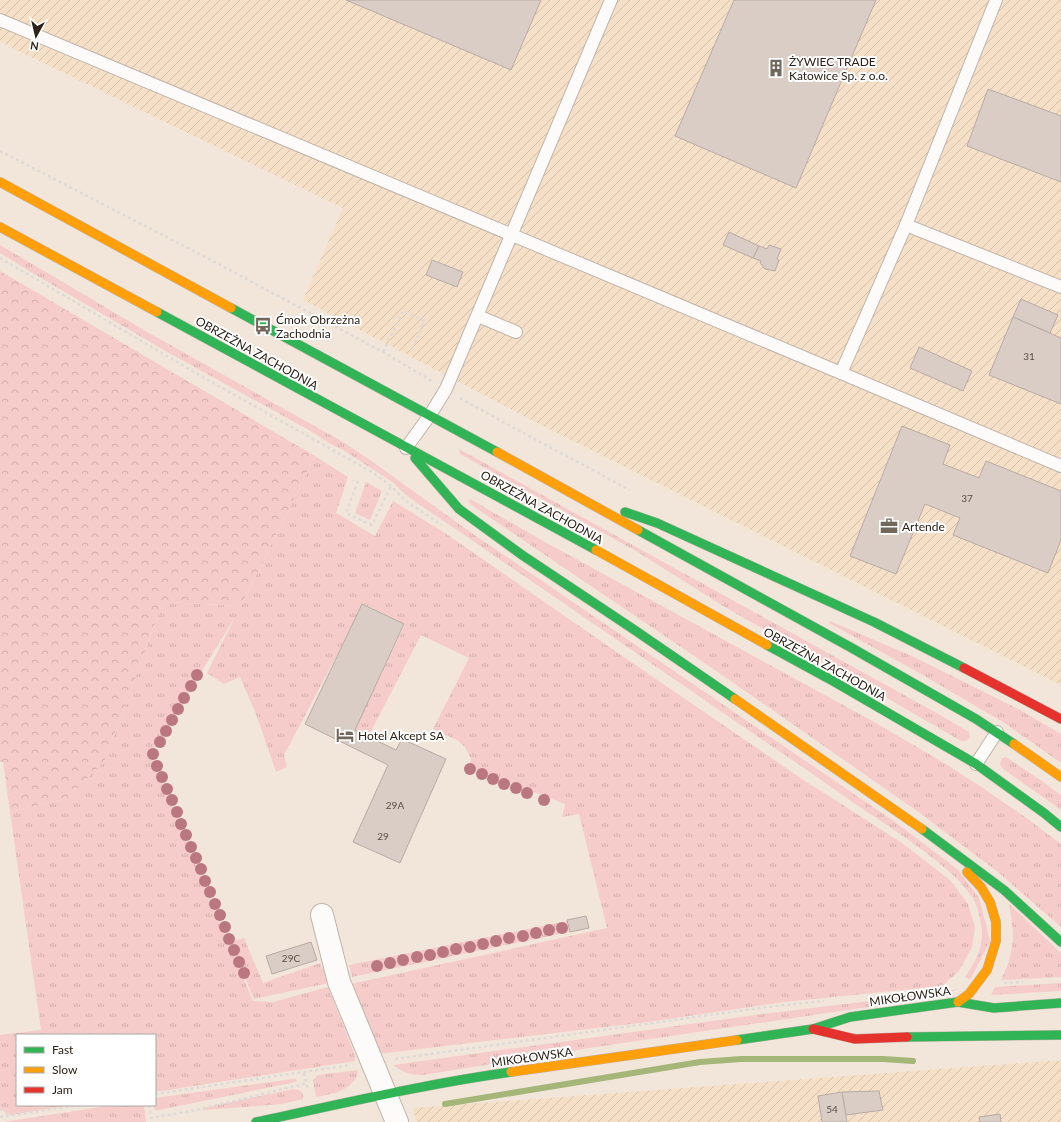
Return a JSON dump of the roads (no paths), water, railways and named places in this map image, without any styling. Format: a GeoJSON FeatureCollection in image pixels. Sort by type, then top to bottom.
{"type":"FeatureCollection","features":[{"type":"Feature","properties":{"kind":"street"},"geometry":{"type":"LineString","coordinates":[[0,182],[430,415],[850,647],[976,719],[1061,777]]}},
{"type":"Feature","properties":{"kind":"street","name":"OBRZEŻNA ZACHODNIA"},"geometry":{"type":"LineString","coordinates":[[0,227],[406,448],[542,520],[833,681],[976,764],[1061,827]]}},
{"type":"Feature","properties":{"kind":"street"},"geometry":{"type":"LineString","coordinates":[[406,448],[458,509],[522,555],[762,717],[936,839],[1004,890],[1061,942]]}},
{"type":"Feature","properties":{"kind":"street"},"geometry":{"type":"LineString","coordinates":[[569,493],[657,523],[770,574],[874,622],[1061,719]]}},
{"type":"Feature","properties":{"kind":"street"},"geometry":{"type":"LineString","coordinates":[[936,839],[981,887],[990,902],[996,922],[996,941],[988,970],[969,994],[958,1002]]}},
{"type":"Feature","properties":{"kind":"street"},"geometry":{"type":"LineString","coordinates":[[322,915],[339,982],[397,1122]]}},
{"type":"Feature","properties":{"kind":"street","name":"MIKOŁOWSKA"},"geometry":{"type":"LineString","coordinates":[[256,1122],[386,1094],[488,1075],[813,1029],[850,1017],[958,1002],[994,1008],[1061,1003]]}},
{"type":"Feature","properties":{"kind":"street","name":"MIKOŁOWSKA"},"geometry":{"type":"LineString","coordinates":[[813,1029],[855,1039],[938,1036],[1061,1035]]}},
{"type":"Feature","properties":{"kind":"lane"},"geometry":{"type":"LineString","coordinates":[[406,448],[446,390],[611,0]]}},
{"type":"Feature","properties":{"kind":"lane"},"geometry":{"type":"LineString","coordinates":[[841,373],[906,225],[996,0]]}},
{"type":"Feature","properties":{"kind":"lane"},"geometry":{"type":"LineString","coordinates":[[0,20],[1061,466]]}},
{"type":"Feature","properties":{"kind":"lane"},"geometry":{"type":"LineString","coordinates":[[906,225],[1061,286]]}},
{"type":"Feature","properties":{"kind":"lane"},"geometry":{"type":"LineString","coordinates":[[478,316],[516,332]]}},
{"type":"Feature","properties":{"kind":"lane"},"geometry":{"type":"LineString","coordinates":[[976,764],[997,732]]}},
{"type":"Feature","properties":{"kind":"waterway"},"geometry":{"type":"LineString","coordinates":[[445,1104],[700,1062],[741,1059],[883,1059],[913,1061]]}},
{"type":"Feature","properties":{"kind":"place","name":"ŻYWIEC TRADE Katowice Sp. z o.o."},"geometry":{"type":"Point","coordinates":[776,68]}},
{"type":"Feature","properties":{"kind":"place","name":"Ćmok Obrzeżna Zachodnia"},"geometry":{"type":"Point","coordinates":[263,326]}},
{"type":"Feature","properties":{"kind":"place","name":"Artende"},"geometry":{"type":"Point","coordinates":[889,526]}},
{"type":"Feature","properties":{"kind":"place","name":"Hotel Akcept SA"},"geometry":{"type":"Point","coordinates":[345,735]}}]}
